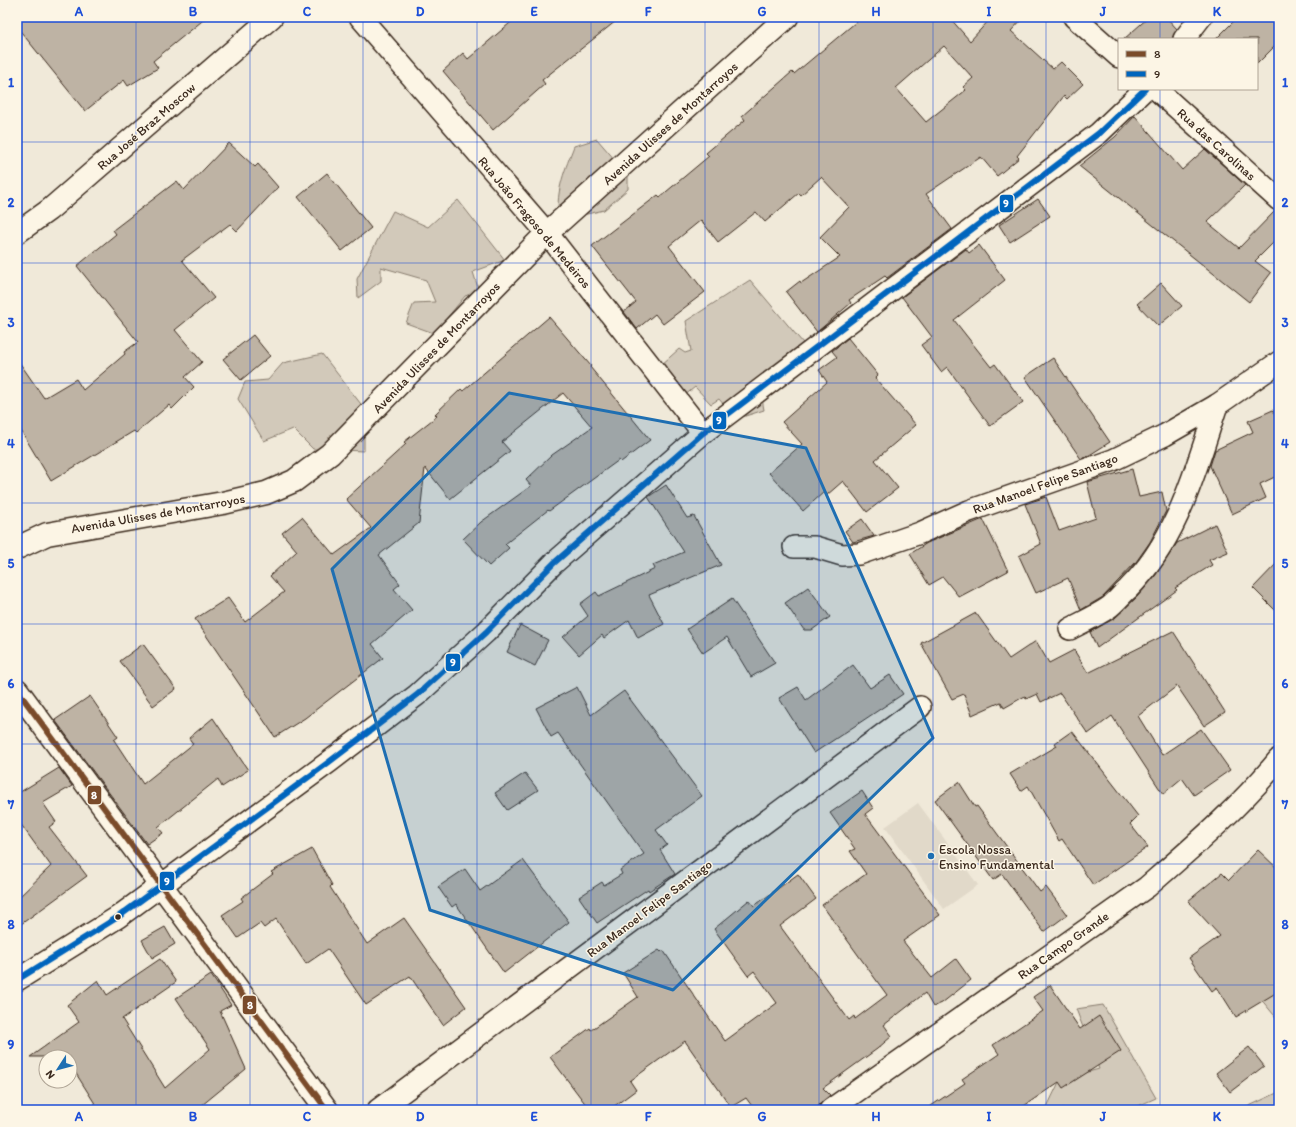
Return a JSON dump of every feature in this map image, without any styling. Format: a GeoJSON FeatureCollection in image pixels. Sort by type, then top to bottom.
{"type":"FeatureCollection","features":[{"type":"Feature","properties":{"kind":"street","name":"Rua José Braz Moscow"},"geometry":{"type":"LineString","coordinates":[[17,233],[49,210],[272,17]]}},
{"type":"Feature","properties":{"kind":"street","name":"Rua João Fragoso de Medeiros"},"geometry":{"type":"LineString","coordinates":[[360,17],[548,234],[703,433]]}},
{"type":"Feature","properties":{"kind":"street","name":"Avenida Ulisses de Montarroyos"},"geometry":{"type":"LineString","coordinates":[[17,548],[47,534],[223,504],[266,492],[294,481],[330,454],[548,234],[787,17]]}},
{"type":"Feature","properties":{"kind":"street"},"geometry":{"type":"LineString","coordinates":[[1074,17],[1118,56]]}},
{"type":"Feature","properties":{"kind":"street"},"geometry":{"type":"LineString","coordinates":[[1185,38],[1201,17]]}},
{"type":"Feature","properties":{"kind":"street"},"geometry":{"type":"LineString","coordinates":[[17,980],[118,917],[329,762],[417,695],[486,632],[554,563],[703,433],[1099,133],[1144,90]]}},
{"type":"Feature","properties":{"kind":"street","name":"Rua das Carolinas"},"geometry":{"type":"LineString","coordinates":[[1157,90],[1279,200]]}},
{"type":"Feature","properties":{"kind":"street","name":"Rua Manoel Felipe Santiago"},"geometry":{"type":"LineString","coordinates":[[794,547],[815,547],[842,555],[859,554],[920,533],[969,511],[1113,460],[1165,435],[1217,405],[1279,362]]}},
{"type":"Feature","properties":{"kind":"street"},"geometry":{"type":"LineString","coordinates":[[1070,629],[1109,608],[1134,582],[1154,556],[1173,527],[1187,495],[1217,405]]}},
{"type":"Feature","properties":{"kind":"street"},"geometry":{"type":"LineString","coordinates":[[17,690],[327,1110]]}},
{"type":"Feature","properties":{"kind":"street","name":"Rua Manoel Felipe Santiago"},"geometry":{"type":"LineString","coordinates":[[378,1110],[920,707]]}},
{"type":"Feature","properties":{"kind":"street","name":"Rua Campo Grande"},"geometry":{"type":"LineString","coordinates":[[830,1110],[1147,886],[1195,844],[1264,777],[1279,759]]}},
{"type":"Feature","properties":{"kind":"highlighted area"},"geometry":{"type":"Polygon","coordinates":[[[509,393],[806,448],[933,738],[673,990],[430,910],[332,569],[509,393]]]}},
{"type":"Feature","properties":{"kind":"shaded area"},"geometry":{"type":"Polygon","coordinates":[[[597,139],[628,175],[628,189],[604,210],[587,214],[559,215],[558,206],[560,189],[574,146],[597,139]]]}},
{"type":"Feature","properties":{"kind":"shaded area"},"geometry":{"type":"Polygon","coordinates":[[[458,200],[505,260],[473,272],[479,291],[465,296],[447,318],[439,335],[406,323],[414,303],[435,302],[426,280],[381,267],[381,281],[358,298],[357,279],[393,211],[428,227],[458,200]]]}},
{"type":"Feature","properties":{"kind":"shaded area"},"geometry":{"type":"Polygon","coordinates":[[[750,280],[803,343],[759,382],[764,410],[736,419],[719,399],[711,404],[695,387],[684,396],[661,365],[679,349],[685,353],[691,351],[686,321],[750,280]]]}},
{"type":"Feature","properties":{"kind":"shaded area"},"geometry":{"type":"Polygon","coordinates":[[[322,354],[364,408],[364,451],[313,449],[293,429],[264,441],[238,399],[245,382],[268,380],[283,363],[322,354]]]}},
{"type":"Feature","properties":{"kind":"shaded area","name":"Escola Nossa Ensino Fundamental"},"geometry":{"type":"Polygon","coordinates":[[[918,803],[978,885],[944,909],[885,827],[918,803]]]}},
{"type":"Feature","properties":{"kind":"shaded area"},"geometry":{"type":"Polygon","coordinates":[[[1279,960],[1279,1021],[1245,980],[1279,960]]]}},
{"type":"Feature","properties":{"kind":"shaded area"},"geometry":{"type":"Polygon","coordinates":[[[1103,1005],[1156,1098],[1129,1110],[1046,1109],[1060,1080],[1099,1069],[1076,1009],[1103,1005]]]}},
{"type":"Feature","properties":{"kind":"shaded area"},"geometry":{"type":"Polygon","coordinates":[[[1279,1092],[1279,1110],[1172,1110],[1169,1106],[1245,1108],[1279,1092]]]}},
{"type":"Feature","properties":{"kind":"building"},"geometry":{"type":"Polygon","coordinates":[[[17,17],[207,17],[153,61],[158,68],[128,86],[124,80],[85,111],[17,27],[17,17]]]}},
{"type":"Feature","properties":{"kind":"building"},"geometry":{"type":"Polygon","coordinates":[[[517,17],[621,17],[542,80],[545,84],[493,130],[443,71],[463,53],[468,59],[517,17]]]}},
{"type":"Feature","properties":{"kind":"building"},"geometry":{"type":"Polygon","coordinates":[[[862,17],[949,17],[970,41],[992,17],[1024,17],[1011,31],[1053,69],[1061,62],[1083,84],[1067,99],[1064,96],[1017,156],[1019,158],[997,176],[981,157],[926,194],[952,229],[887,278],[885,276],[849,300],[851,303],[817,332],[786,292],[800,281],[801,283],[840,257],[820,237],[849,207],[821,177],[801,195],[799,193],[765,222],[756,212],[718,242],[701,220],[669,246],[705,292],[663,324],[655,314],[637,329],[624,312],[636,302],[592,246],[658,195],[660,197],[709,156],[706,153],[745,120],[742,116],[792,72],[794,74],[862,17]],[[944,46],[896,88],[926,122],[966,90],[963,87],[973,78],[944,46]]]}},
{"type":"Feature","properties":{"kind":"building"},"geometry":{"type":"Polygon","coordinates":[[[1149,17],[1166,17],[1177,29],[1172,38],[1125,38],[1149,17]]]}},
{"type":"Feature","properties":{"kind":"building"},"geometry":{"type":"Polygon","coordinates":[[[1238,17],[1279,17],[1279,42],[1258,63],[1258,38],[1217,38],[1238,17]]]}},
{"type":"Feature","properties":{"kind":"building"},"geometry":{"type":"Polygon","coordinates":[[[1135,116],[1182,170],[1205,149],[1245,185],[1207,222],[1239,248],[1275,211],[1279,212],[1279,237],[1255,261],[1271,273],[1249,302],[1079,166],[1115,137],[1135,116]]]}},
{"type":"Feature","properties":{"kind":"building"},"geometry":{"type":"Polygon","coordinates":[[[229,143],[255,167],[258,164],[278,187],[237,231],[230,224],[182,260],[214,298],[175,330],[202,362],[185,377],[194,387],[172,409],[169,405],[136,433],[134,431],[51,481],[17,424],[17,359],[44,398],[76,379],[83,390],[125,354],[124,352],[138,342],[77,266],[116,234],[113,230],[177,181],[184,190],[229,143]]]}},
{"type":"Feature","properties":{"kind":"building"},"geometry":{"type":"Polygon","coordinates":[[[327,173],[371,228],[342,251],[298,197],[327,173]]]}},
{"type":"Feature","properties":{"kind":"building"},"geometry":{"type":"Polygon","coordinates":[[[1038,199],[1050,216],[1010,242],[999,225],[1038,199]]]}},
{"type":"Feature","properties":{"kind":"building"},"geometry":{"type":"Polygon","coordinates":[[[979,245],[1005,280],[954,320],[991,367],[995,364],[1023,402],[990,426],[947,367],[941,372],[921,345],[932,337],[902,297],[966,249],[969,253],[979,245]]]}},
{"type":"Feature","properties":{"kind":"building"},"geometry":{"type":"Polygon","coordinates":[[[1161,283],[1182,306],[1158,326],[1137,304],[1161,283]]]}},
{"type":"Feature","properties":{"kind":"building"},"geometry":{"type":"Polygon","coordinates":[[[549,317],[591,366],[590,367],[650,440],[621,462],[619,460],[549,511],[548,510],[505,544],[509,548],[489,566],[463,539],[481,522],[531,486],[526,480],[552,455],[592,427],[563,393],[502,442],[510,451],[450,499],[425,468],[419,523],[379,555],[400,584],[394,589],[412,610],[372,644],[383,658],[305,718],[275,737],[195,619],[228,598],[245,622],[284,592],[270,576],[297,551],[282,533],[302,517],[334,555],[371,528],[346,499],[406,444],[404,442],[437,416],[435,414],[461,389],[463,391],[549,317]]]}},
{"type":"Feature","properties":{"kind":"building"},"geometry":{"type":"Polygon","coordinates":[[[253,335],[270,356],[241,380],[223,359],[253,335]]]}},
{"type":"Feature","properties":{"kind":"building"},"geometry":{"type":"Polygon","coordinates":[[[848,338],[878,375],[875,378],[916,425],[875,460],[898,488],[867,512],[843,481],[827,495],[824,492],[803,511],[769,473],[802,444],[782,422],[827,382],[819,370],[837,357],[832,351],[848,338]]]}},
{"type":"Feature","properties":{"kind":"building"},"geometry":{"type":"Polygon","coordinates":[[[1053,358],[1110,442],[1081,459],[1025,377],[1053,358]]]}},
{"type":"Feature","properties":{"kind":"building"},"geometry":{"type":"Polygon","coordinates":[[[1273,410],[1279,423],[1279,475],[1260,484],[1266,498],[1232,514],[1210,466],[1215,450],[1253,432],[1248,421],[1273,410]]]}},
{"type":"Feature","properties":{"kind":"building"},"geometry":{"type":"Polygon","coordinates":[[[1132,469],[1139,497],[1162,492],[1166,511],[1150,542],[1136,562],[1103,597],[1081,610],[1068,578],[1036,593],[1019,556],[1041,544],[1025,504],[1046,497],[1059,531],[1096,518],[1087,482],[1132,469]]]}},
{"type":"Feature","properties":{"kind":"building"},"geometry":{"type":"Polygon","coordinates":[[[666,485],[687,518],[694,516],[721,565],[649,595],[664,624],[638,638],[629,620],[604,638],[602,635],[579,655],[563,637],[588,616],[580,604],[596,592],[599,596],[655,569],[653,565],[684,552],[648,497],[666,485]]]}},
{"type":"Feature","properties":{"kind":"building"},"geometry":{"type":"Polygon","coordinates":[[[862,519],[874,536],[853,542],[845,531],[862,519]]]}},
{"type":"Feature","properties":{"kind":"building"},"geometry":{"type":"Polygon","coordinates":[[[983,519],[1008,571],[959,597],[943,577],[929,585],[910,554],[927,543],[983,519]]]}},
{"type":"Feature","properties":{"kind":"building"},"geometry":{"type":"Polygon","coordinates":[[[1215,524],[1228,552],[1209,560],[1212,565],[1175,588],[1177,590],[1097,648],[1090,632],[1115,618],[1137,597],[1155,576],[1177,543],[1215,524]]]}},
{"type":"Feature","properties":{"kind":"building"},"geometry":{"type":"Polygon","coordinates":[[[1279,561],[1279,614],[1253,588],[1279,561]]]}},
{"type":"Feature","properties":{"kind":"building"},"geometry":{"type":"Polygon","coordinates":[[[808,587],[830,617],[812,630],[804,630],[785,603],[808,587]]]}},
{"type":"Feature","properties":{"kind":"building"},"geometry":{"type":"Polygon","coordinates":[[[732,599],[775,663],[751,677],[727,637],[703,653],[687,629],[732,599]]]}},
{"type":"Feature","properties":{"kind":"building"},"geometry":{"type":"Polygon","coordinates":[[[976,613],[1009,659],[1036,641],[1049,663],[1074,650],[1088,673],[1173,631],[1225,712],[1204,726],[1177,686],[1138,716],[1162,755],[1201,729],[1230,770],[1194,795],[1182,778],[1163,794],[1112,716],[1088,734],[1060,693],[1041,702],[1037,694],[1026,699],[1025,696],[1004,708],[1001,702],[972,715],[964,694],[952,699],[921,643],[976,613]]]}},
{"type":"Feature","properties":{"kind":"building"},"geometry":{"type":"Polygon","coordinates":[[[520,625],[548,640],[535,666],[507,652],[520,625]]]}},
{"type":"Feature","properties":{"kind":"building"},"geometry":{"type":"Polygon","coordinates":[[[143,644],[176,689],[153,706],[120,661],[143,644]]]}},
{"type":"Feature","properties":{"kind":"building"},"geometry":{"type":"Polygon","coordinates":[[[853,665],[870,688],[890,675],[903,694],[814,753],[779,698],[798,687],[806,700],[853,665]]]}},
{"type":"Feature","properties":{"kind":"building"},"geometry":{"type":"Polygon","coordinates":[[[577,687],[591,715],[624,691],[702,796],[656,830],[667,845],[660,850],[675,874],[649,891],[648,889],[597,923],[579,897],[602,882],[604,885],[622,874],[620,870],[644,854],[558,733],[551,737],[536,708],[577,687]]]}},
{"type":"Feature","properties":{"kind":"building"},"geometry":{"type":"Polygon","coordinates":[[[90,696],[118,737],[114,740],[143,784],[193,744],[189,738],[213,718],[248,770],[222,787],[218,779],[158,827],[163,833],[147,844],[55,720],[90,696]]]}},
{"type":"Feature","properties":{"kind":"building"},"geometry":{"type":"Polygon","coordinates":[[[1072,731],[1138,816],[1130,824],[1148,847],[1093,885],[1062,839],[1059,841],[1028,786],[1021,791],[1010,774],[1057,746],[1055,743],[1072,731]]]}},
{"type":"Feature","properties":{"kind":"building"},"geometry":{"type":"Polygon","coordinates":[[[59,768],[72,786],[43,803],[56,822],[49,827],[87,876],[17,927],[17,899],[51,866],[17,819],[17,794],[59,768]]]}},
{"type":"Feature","properties":{"kind":"building"},"geometry":{"type":"Polygon","coordinates":[[[525,773],[538,790],[507,810],[495,793],[525,773]]]}},
{"type":"Feature","properties":{"kind":"building"},"geometry":{"type":"Polygon","coordinates":[[[959,782],[975,807],[977,806],[1040,892],[1046,887],[1067,915],[1044,932],[1002,874],[993,880],[935,800],[959,782]]]}},
{"type":"Feature","properties":{"kind":"building"},"geometry":{"type":"Polygon","coordinates":[[[862,791],[873,808],[865,814],[940,915],[903,941],[932,978],[956,959],[971,980],[942,1003],[933,1007],[925,993],[884,1025],[892,1036],[877,1049],[823,1088],[830,1095],[819,1105],[818,1110],[755,1110],[746,1098],[731,1107],[685,1041],[630,1081],[636,1090],[609,1110],[590,1110],[550,1057],[590,1028],[591,1030],[638,997],[623,973],[659,950],[661,952],[663,950],[725,1041],[777,1003],[754,971],[748,976],[714,929],[749,900],[754,906],[798,874],[816,899],[780,926],[849,1020],[854,1016],[855,1019],[887,995],[822,905],[866,874],[850,851],[855,849],[830,813],[862,791]]]}},
{"type":"Feature","properties":{"kind":"building"},"geometry":{"type":"Polygon","coordinates":[[[312,849],[332,885],[330,887],[367,944],[404,918],[466,1007],[443,1025],[410,976],[366,1005],[328,949],[306,964],[276,919],[264,928],[260,923],[238,938],[222,915],[243,901],[241,898],[273,874],[271,872],[312,849]]]}},
{"type":"Feature","properties":{"kind":"building"},"geometry":{"type":"Polygon","coordinates":[[[1258,850],[1279,870],[1279,991],[1236,1017],[1217,987],[1212,991],[1189,958],[1220,936],[1188,901],[1222,873],[1229,880],[1258,850]]]}},
{"type":"Feature","properties":{"kind":"building"},"geometry":{"type":"Polygon","coordinates":[[[523,860],[569,922],[504,973],[456,904],[452,907],[438,887],[465,869],[480,891],[523,860]]]}},
{"type":"Feature","properties":{"kind":"building"},"geometry":{"type":"Polygon","coordinates":[[[165,927],[175,944],[152,958],[142,940],[165,927]]]}},
{"type":"Feature","properties":{"kind":"building"},"geometry":{"type":"Polygon","coordinates":[[[160,959],[176,982],[122,1019],[165,1088],[210,1049],[176,998],[211,975],[231,1005],[220,1011],[246,1069],[196,1110],[99,1110],[78,1077],[78,1049],[41,1049],[79,1022],[67,1005],[98,980],[107,995],[160,959]]]}},
{"type":"Feature","properties":{"kind":"building"},"geometry":{"type":"Polygon","coordinates":[[[1050,985],[1080,1029],[1099,1016],[1121,1051],[1063,1088],[1059,1082],[1018,1110],[925,1110],[965,1083],[962,1079],[999,1054],[993,1045],[1043,1011],[1033,997],[1050,985]]]}},
{"type":"Feature","properties":{"kind":"building"},"geometry":{"type":"Polygon","coordinates":[[[1249,1047],[1264,1066],[1230,1092],[1216,1073],[1249,1047]]]}},
{"type":"Feature","properties":{"kind":"building"},"geometry":{"type":"Polygon","coordinates":[[[38,1051],[38,1057],[30,1057],[38,1051]]]}},
{"type":"Feature","properties":{"kind":"transit line","name":"9"},"geometry":{"type":"LineString","coordinates":[[17,980],[118,917],[329,762],[417,695],[486,632],[554,563],[703,433],[1099,133],[1144,90]]}},
{"type":"Feature","properties":{"kind":"transit line","name":"8"},"geometry":{"type":"LineString","coordinates":[[17,690],[327,1110]]}},
{"type":"Feature","properties":{"kind":"place","name":"Escola Nossa Ensino Fundamental"},"geometry":{"type":"Point","coordinates":[931,856]}}]}
